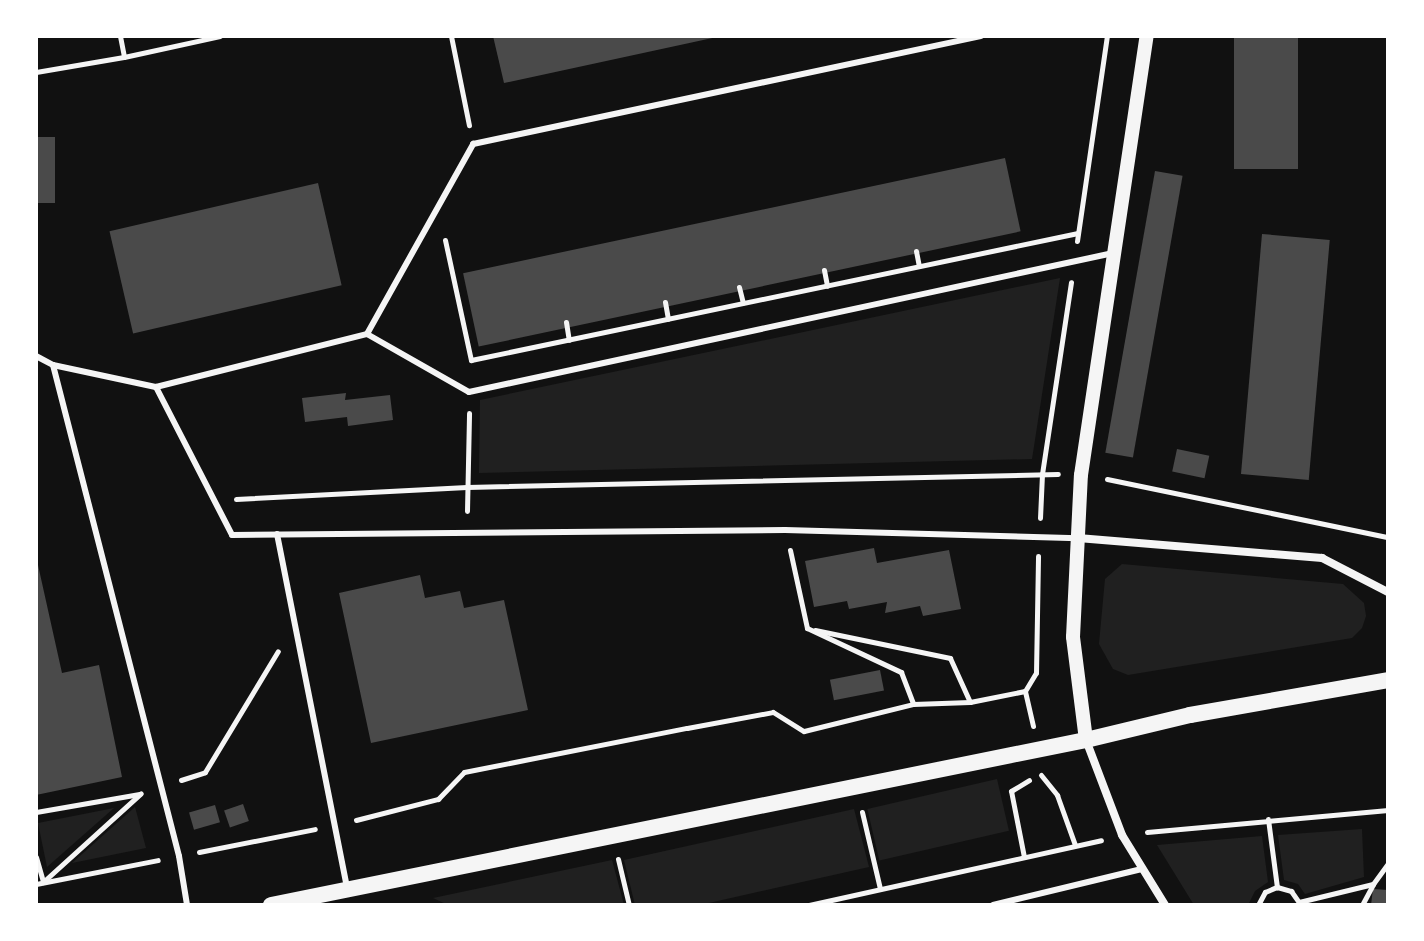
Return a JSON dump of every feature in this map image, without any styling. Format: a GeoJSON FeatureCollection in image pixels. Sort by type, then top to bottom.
{"type":"FeatureCollection","features":[{"type":"Feature","properties":{"kind":"main road"},"geometry":{"type":"LineString","coordinates":[[271,905],[1086,740],[1190,715],[1388,680]]}},
{"type":"Feature","properties":{"kind":"street"},"geometry":{"type":"LineString","coordinates":[[1147,36],[1081,475],[1073,637],[1086,740],[1122,835],[1165,905]]}},
{"type":"Feature","properties":{"kind":"street"},"geometry":{"type":"LineString","coordinates":[[1078,538],[1322,558],[1388,592]]}},
{"type":"Feature","properties":{"kind":"lane"},"geometry":{"type":"LineString","coordinates":[[367,334],[473,144],[981,36]]}},
{"type":"Feature","properties":{"kind":"lane"},"geometry":{"type":"LineString","coordinates":[[36,356],[53,365],[156,387],[367,334],[469,392],[1116,253]]}},
{"type":"Feature","properties":{"kind":"lane"},"geometry":{"type":"LineString","coordinates":[[53,365],[179,856],[187,905]]}},
{"type":"Feature","properties":{"kind":"lane"},"geometry":{"type":"LineString","coordinates":[[156,387],[211,500],[232,535],[785,530],[1078,538]]}},
{"type":"Feature","properties":{"kind":"lane"},"geometry":{"type":"LineString","coordinates":[[277,534],[347,890]]}},
{"type":"Feature","properties":{"kind":"lane"},"geometry":{"type":"LineString","coordinates":[[993,905],[1142,869]]}},
{"type":"Feature","properties":{"kind":"path"},"geometry":{"type":"LineString","coordinates":[[120,36],[124,57]]}},
{"type":"Feature","properties":{"kind":"path"},"geometry":{"type":"LineString","coordinates":[[36,72],[220,36]]}},
{"type":"Feature","properties":{"kind":"path"},"geometry":{"type":"LineString","coordinates":[[451,36],[473,144]]}},
{"type":"Feature","properties":{"kind":"path"},"geometry":{"type":"LineString","coordinates":[[438,206],[471,360],[1078,233]]}},
{"type":"Feature","properties":{"kind":"path"},"geometry":{"type":"LineString","coordinates":[[916,251],[919,266]]}},
{"type":"Feature","properties":{"kind":"path"},"geometry":{"type":"LineString","coordinates":[[824,270],[827,286]]}},
{"type":"Feature","properties":{"kind":"path"},"geometry":{"type":"LineString","coordinates":[[739,287],[743,303]]}},
{"type":"Feature","properties":{"kind":"path"},"geometry":{"type":"LineString","coordinates":[[665,302],[668,319]]}},
{"type":"Feature","properties":{"kind":"path"},"geometry":{"type":"LineString","coordinates":[[566,322],[569,340]]}},
{"type":"Feature","properties":{"kind":"path"},"geometry":{"type":"LineString","coordinates":[[467,532],[469,392]]}},
{"type":"Feature","properties":{"kind":"path"},"geometry":{"type":"LineString","coordinates":[[1108,463],[1106,479],[1388,537]]}},
{"type":"Feature","properties":{"kind":"path"},"geometry":{"type":"LineString","coordinates":[[211,500],[467,487],[1042,474]]}},
{"type":"Feature","properties":{"kind":"path"},"geometry":{"type":"LineString","coordinates":[[785,530],[807,628]]}},
{"type":"Feature","properties":{"kind":"path"},"geometry":{"type":"LineString","coordinates":[[807,628],[950,658],[970,702]]}},
{"type":"Feature","properties":{"kind":"path"},"geometry":{"type":"LineString","coordinates":[[807,628],[901,672],[913,704]]}},
{"type":"Feature","properties":{"kind":"path"},"geometry":{"type":"LineString","coordinates":[[36,884],[334,825],[438,799],[464,772],[773,712],[804,731],[913,704],[970,702],[1025,691]]}},
{"type":"Feature","properties":{"kind":"path"},"geometry":{"type":"LineString","coordinates":[[1041,774],[1057,795],[1075,845]]}},
{"type":"Feature","properties":{"kind":"path"},"geometry":{"type":"LineString","coordinates":[[855,786],[880,889]]}},
{"type":"Feature","properties":{"kind":"path"},"geometry":{"type":"LineString","coordinates":[[36,812],[140,794]]}},
{"type":"Feature","properties":{"kind":"path"},"geometry":{"type":"LineString","coordinates":[[809,905],[1122,835],[1388,810]]}},
{"type":"Feature","properties":{"kind":"path"},"geometry":{"type":"LineString","coordinates":[[1268,819],[1277,887]]}},
{"type":"Feature","properties":{"kind":"path"},"geometry":{"type":"LineString","coordinates":[[611,835],[629,905]]}},
{"type":"Feature","properties":{"kind":"path"},"geometry":{"type":"LineString","coordinates":[[1362,905],[1388,863]]}},
{"type":"Feature","properties":{"kind":"path"},"geometry":{"type":"LineString","coordinates":[[1258,905],[1265,892],[1277,887],[1291,891],[1300,903],[1373,884]]}},
{"type":"Feature","properties":{"kind":"shaded area"},"geometry":{"type":"Polygon","coordinates":[[[1060,278],[1032,459],[479,473],[480,400],[1060,278]]]}},
{"type":"Feature","properties":{"kind":"shaded area"},"geometry":{"type":"Polygon","coordinates":[[[1122,564],[1343,584],[1364,603],[1366,616],[1362,628],[1352,638],[1128,675],[1113,669],[1099,644],[1105,579],[1122,564]]]}},
{"type":"Feature","properties":{"kind":"shaded area"},"geometry":{"type":"Polygon","coordinates":[[[997,779],[1009,831],[879,861],[867,809],[997,779]]]}},
{"type":"Feature","properties":{"kind":"shaded area"},"geometry":{"type":"Polygon","coordinates":[[[135,807],[146,848],[72,863],[135,807]]]}},
{"type":"Feature","properties":{"kind":"shaded area"},"geometry":{"type":"Polygon","coordinates":[[[114,808],[47,867],[38,823],[114,808]]]}},
{"type":"Feature","properties":{"kind":"shaded area"},"geometry":{"type":"Polygon","coordinates":[[[854,809],[869,867],[700,905],[635,905],[624,860],[854,809]]]}},
{"type":"Feature","properties":{"kind":"shaded area"},"geometry":{"type":"Polygon","coordinates":[[[1362,829],[1364,877],[1305,894],[1298,884],[1284,880],[1278,835],[1362,829]]]}},
{"type":"Feature","properties":{"kind":"shaded area"},"geometry":{"type":"Polygon","coordinates":[[[1262,836],[1268,882],[1255,891],[1248,905],[1194,905],[1157,845],[1262,836]]]}},
{"type":"Feature","properties":{"kind":"shaded area"},"geometry":{"type":"Polygon","coordinates":[[[612,860],[624,905],[448,905],[433,898],[612,860]]]}},
{"type":"Feature","properties":{"kind":"building"},"geometry":{"type":"Polygon","coordinates":[[[493,36],[717,36],[717,37],[504,83],[493,36]]]}},
{"type":"Feature","properties":{"kind":"building"},"geometry":{"type":"Polygon","coordinates":[[[1234,36],[1298,36],[1298,169],[1234,169],[1234,36]]]}},
{"type":"Feature","properties":{"kind":"building"},"geometry":{"type":"Polygon","coordinates":[[[36,137],[55,137],[55,203],[36,203],[36,137]]]}},
{"type":"Feature","properties":{"kind":"building"},"geometry":{"type":"Polygon","coordinates":[[[1005,158],[1021,231],[479,347],[463,273],[1005,158]]]}},
{"type":"Feature","properties":{"kind":"building"},"geometry":{"type":"Polygon","coordinates":[[[1155,171],[1183,176],[1133,458],[1105,453],[1155,171]]]}},
{"type":"Feature","properties":{"kind":"building"},"geometry":{"type":"Polygon","coordinates":[[[318,183],[342,285],[133,333],[109,231],[318,183]]]}},
{"type":"Feature","properties":{"kind":"building"},"geometry":{"type":"Polygon","coordinates":[[[1262,234],[1330,240],[1309,480],[1241,474],[1262,234]]]}},
{"type":"Feature","properties":{"kind":"building"},"geometry":{"type":"Polygon","coordinates":[[[346,393],[345,400],[390,395],[393,420],[348,426],[347,417],[305,422],[302,398],[346,393]]]}},
{"type":"Feature","properties":{"kind":"building"},"geometry":{"type":"Polygon","coordinates":[[[1177,449],[1209,456],[1204,478],[1172,471],[1177,449]]]}},
{"type":"Feature","properties":{"kind":"building"},"geometry":{"type":"Polygon","coordinates":[[[874,548],[877,563],[949,550],[961,609],[923,616],[920,606],[885,613],[887,602],[849,609],[847,601],[814,607],[805,561],[874,548]]]}},
{"type":"Feature","properties":{"kind":"building"},"geometry":{"type":"Polygon","coordinates":[[[36,556],[62,673],[99,665],[122,777],[36,795],[36,556]]]}},
{"type":"Feature","properties":{"kind":"building"},"geometry":{"type":"Polygon","coordinates":[[[420,575],[425,598],[460,591],[464,608],[504,600],[528,710],[371,743],[339,593],[420,575]]]}},
{"type":"Feature","properties":{"kind":"building"},"geometry":{"type":"Polygon","coordinates":[[[880,670],[884,691],[834,700],[830,680],[880,670]]]}},
{"type":"Feature","properties":{"kind":"building"},"geometry":{"type":"Polygon","coordinates":[[[243,804],[249,821],[230,828],[224,811],[243,804]]]}},
{"type":"Feature","properties":{"kind":"building"},"geometry":{"type":"Polygon","coordinates":[[[215,805],[220,822],[194,830],[189,812],[215,805]]]}},
{"type":"Feature","properties":{"kind":"building"},"geometry":{"type":"Polygon","coordinates":[[[1373,889],[1388,890],[1388,905],[1371,905],[1373,889]]]}}]}
